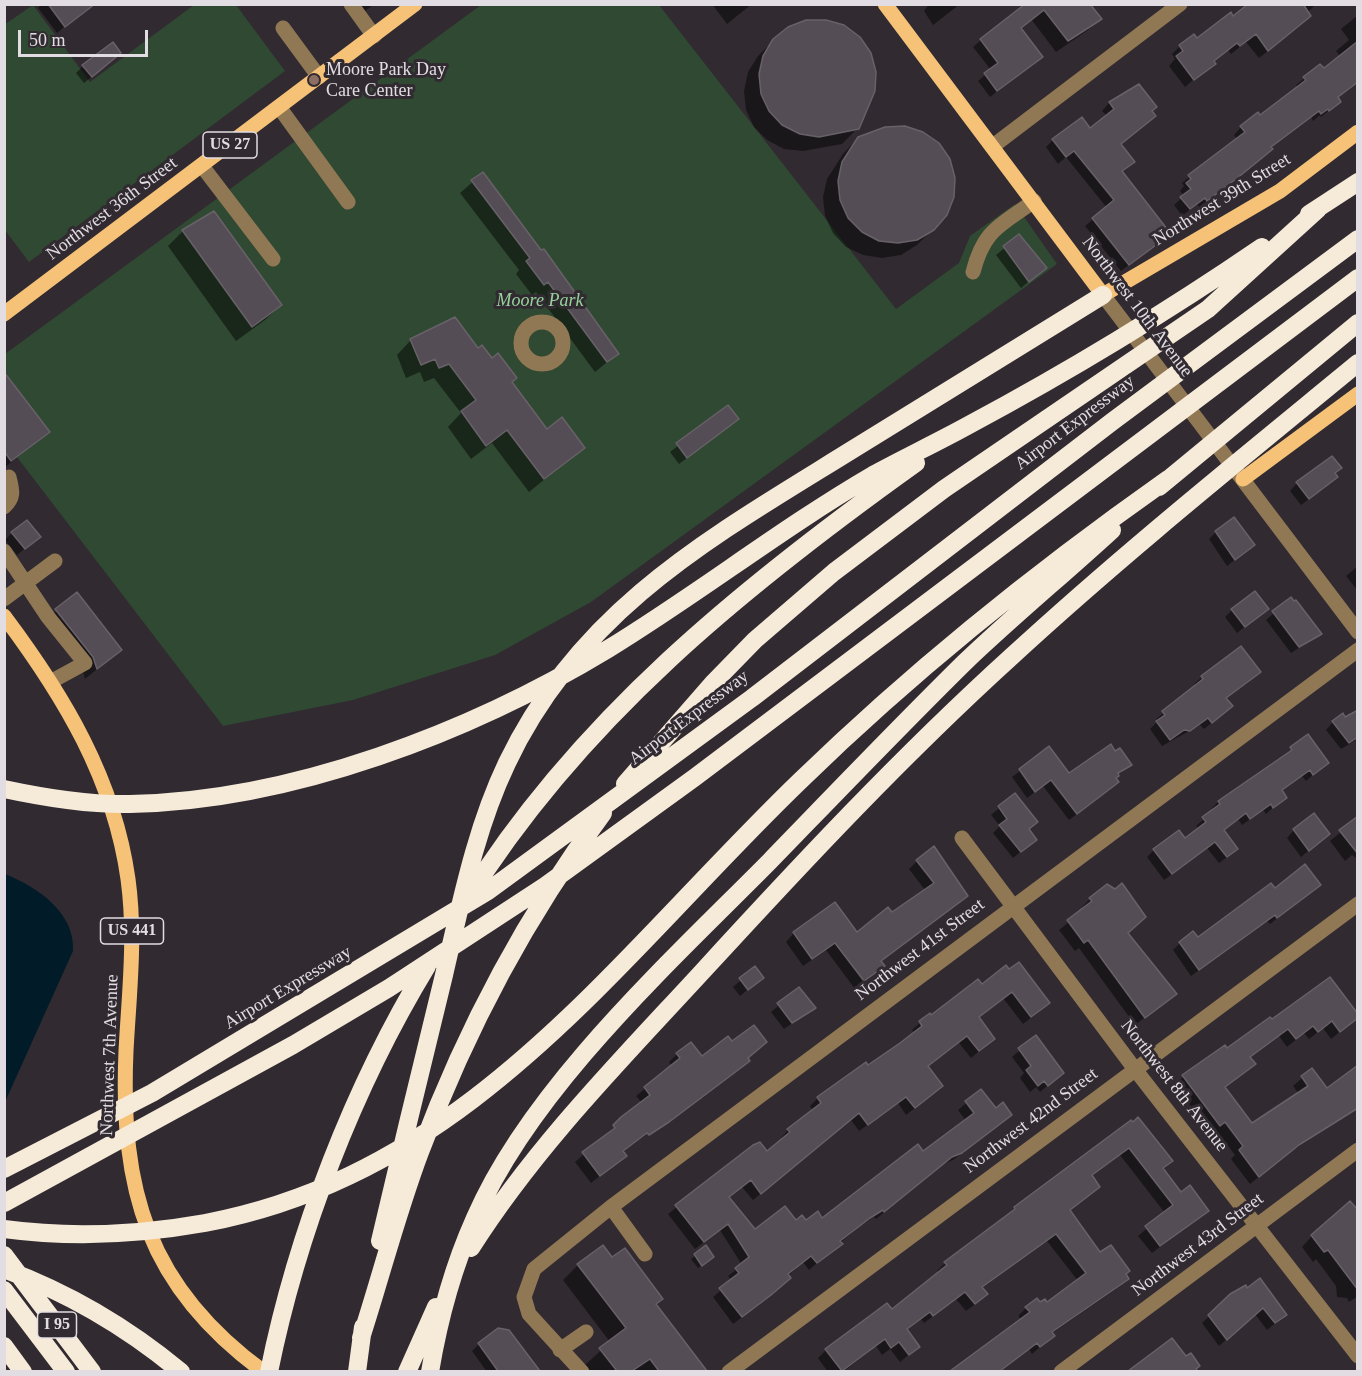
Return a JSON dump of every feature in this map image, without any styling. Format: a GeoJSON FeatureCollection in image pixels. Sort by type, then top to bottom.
{"type":"FeatureCollection","features":[{"type":"Feature","properties":{"kind":"highway"},"geometry":{"type":"LineString","coordinates":[[12,791],[93,803],[167,801],[240,792],[347,765],[427,738],[509,703],[608,649],[791,526],[876,474],[969,426],[1197,290],[1358,182]]}},
{"type":"Feature","properties":{"kind":"highway"},"geometry":{"type":"LineString","coordinates":[[361,1338],[420,1153],[452,1075],[498,980],[567,865],[638,767],[714,682],[793,607],[919,507],[1208,309],[1318,209]]}},
{"type":"Feature","properties":{"kind":"highway","name":"Airport Expressway"},"geometry":{"type":"LineString","coordinates":[[4,1169],[152,1093],[488,891],[752,698],[1213,345],[1358,239]]}},
{"type":"Feature","properties":{"kind":"highway"},"geometry":{"type":"LineString","coordinates":[[4,1203],[293,1045],[389,988],[499,917],[652,810],[1358,278]]}},
{"type":"Feature","properties":{"kind":"highway"},"geometry":{"type":"LineString","coordinates":[[357,1371],[377,1251],[472,857],[480,830],[508,761],[543,700],[570,664],[621,608],[671,566],[791,488],[1103,295]]}},
{"type":"Feature","properties":{"kind":"highway"},"geometry":{"type":"LineString","coordinates":[[430,1371],[441,1314],[476,1216],[516,1145],[564,1081],[672,960],[965,663],[1168,479],[1358,323]]}},
{"type":"Feature","properties":{"kind":"highway"},"geometry":{"type":"LineString","coordinates":[[407,1371],[446,1286],[512,1190],[598,1085],[781,886],[1008,660],[1127,552],[1358,365]]}},
{"type":"Feature","properties":{"kind":"highway"},"geometry":{"type":"LineString","coordinates":[[269,1371],[302,1247],[344,1136],[380,1052],[423,972],[478,882],[567,763],[654,672],[737,597],[833,521],[969,426]]}},
{"type":"Feature","properties":{"kind":"highway"},"geometry":{"type":"LineString","coordinates":[[4,1228],[80,1235],[188,1226],[264,1209],[326,1187],[375,1165],[437,1127],[513,1069],[559,1026],[757,822],[893,695],[1072,546],[1168,479]]}},
{"type":"Feature","properties":{"kind":"highway","name":"I 95"},"geometry":{"type":"LineString","coordinates":[[4,1255],[92,1371]]}},
{"type":"Feature","properties":{"kind":"highway"},"geometry":{"type":"LineString","coordinates":[[4,1269],[51,1287],[119,1325],[181,1371]]}},
{"type":"Feature","properties":{"kind":"highway"},"geometry":{"type":"LineString","coordinates":[[4,1290],[66,1371]]}},
{"type":"Feature","properties":{"kind":"highway"},"geometry":{"type":"LineString","coordinates":[[4,1346],[23,1371]]}},
{"type":"Feature","properties":{"kind":"main road","name":"Northwest 36th Street"},"geometry":{"type":"LineString","coordinates":[[5,313],[415,4]]}},
{"type":"Feature","properties":{"kind":"main road","name":"Northwest 10th Avenue"},"geometry":{"type":"LineString","coordinates":[[885,4],[1103,295]]}},
{"type":"Feature","properties":{"kind":"main road","name":"Northwest 39th Street"},"geometry":{"type":"LineString","coordinates":[[1103,295],[1280,191],[1358,132]]}},
{"type":"Feature","properties":{"kind":"main road"},"geometry":{"type":"LineString","coordinates":[[1243,479],[1358,394]]}},
{"type":"Feature","properties":{"kind":"main road","name":"Northwest 7th Avenue"},"geometry":{"type":"LineString","coordinates":[[4,616],[52,681],[75,720],[101,777],[124,857],[133,942],[126,1049],[126,1137],[139,1202],[155,1245],[187,1299],[222,1338],[264,1371]]}},
{"type":"Feature","properties":{"kind":"street"},"geometry":{"type":"LineString","coordinates":[[351,4],[374,36]]}},
{"type":"Feature","properties":{"kind":"street"},"geometry":{"type":"LineString","coordinates":[[993,146],[1180,4]]}},
{"type":"Feature","properties":{"kind":"street"},"geometry":{"type":"LineString","coordinates":[[283,28],[319,77]]}},
{"type":"Feature","properties":{"kind":"street"},"geometry":{"type":"LineString","coordinates":[[279,107],[348,201]]}},
{"type":"Feature","properties":{"kind":"street"},"geometry":{"type":"LineString","coordinates":[[202,166],[273,259]]}},
{"type":"Feature","properties":{"kind":"street"},"geometry":{"type":"LineString","coordinates":[[973,272],[979,248],[988,235],[1034,201]]}},
{"type":"Feature","properties":{"kind":"street","name":"Northwest 10th Avenue"},"geometry":{"type":"LineString","coordinates":[[1103,295],[1358,632]]}},
{"type":"Feature","properties":{"kind":"street"},"geometry":{"type":"LineString","coordinates":[[4,507],[11,501],[13,493],[9,477]]}},
{"type":"Feature","properties":{"kind":"street"},"geometry":{"type":"LineString","coordinates":[[4,551],[27,582],[48,617],[85,663],[52,681]]}},
{"type":"Feature","properties":{"kind":"street"},"geometry":{"type":"LineString","coordinates":[[4,599],[55,561]]}},
{"type":"Feature","properties":{"kind":"street","name":"Northwest 41st Street"},"geometry":{"type":"LineString","coordinates":[[561,1350],[530,1314],[524,1297],[526,1284],[534,1269],[610,1207],[1011,906],[1358,650]]}},
{"type":"Feature","properties":{"kind":"street","name":"Northwest 8th Avenue"},"geometry":{"type":"LineString","coordinates":[[962,838],[1134,1068],[1358,1356]]}},
{"type":"Feature","properties":{"kind":"street","name":"Northwest 42nd Street"},"geometry":{"type":"LineString","coordinates":[[729,1371],[1134,1068],[1358,904]]}},
{"type":"Feature","properties":{"kind":"street","name":"Northwest 43rd Street"},"geometry":{"type":"LineString","coordinates":[[1061,1371],[1358,1150]]}},
{"type":"Feature","properties":{"kind":"street"},"geometry":{"type":"LineString","coordinates":[[610,1207],[645,1254]]}},
{"type":"Feature","properties":{"kind":"street"},"geometry":{"type":"LineString","coordinates":[[582,1371],[561,1350],[586,1332]]}},
{"type":"Feature","properties":{"kind":"green space"},"geometry":{"type":"Polygon","coordinates":[[[33,5],[90,82],[194,5],[236,5],[285,71],[29,262],[5,230],[4,25],[33,5]]]}},
{"type":"Feature","properties":{"kind":"green space","name":"Moore Park"},"geometry":{"type":"Polygon","coordinates":[[[481,5],[659,5],[896,309],[959,263],[970,236],[1015,204],[1057,264],[591,602],[495,655],[353,700],[223,726],[17,457],[49,432],[5,372],[5,354],[481,5]]]}},
{"type":"Feature","properties":{"kind":"water"},"geometry":{"type":"Polygon","coordinates":[[[5,874],[41,894],[61,913],[68,924],[73,951],[5,1102],[5,874]]]}},
{"type":"Feature","properties":{"kind":"building"},"geometry":{"type":"Polygon","coordinates":[[[48,4],[95,4],[65,27],[48,4]]]}},
{"type":"Feature","properties":{"kind":"building"},"geometry":{"type":"Polygon","coordinates":[[[1025,4],[1090,4],[1102,19],[1068,41],[1044,10],[1021,28],[1043,57],[997,91],[984,73],[998,63],[980,39],[1025,4]]]}},
{"type":"Feature","properties":{"kind":"building"},"geometry":{"type":"Polygon","coordinates":[[[1248,4],[1303,4],[1311,16],[1268,51],[1256,34],[1240,46],[1237,43],[1214,61],[1216,64],[1194,80],[1176,56],[1183,51],[1179,45],[1194,34],[1197,38],[1231,12],[1233,16],[1248,4]]]}},
{"type":"Feature","properties":{"kind":"building"},"geometry":{"type":"Polygon","coordinates":[[[806,20],[826,20],[844,25],[860,37],[871,53],[876,72],[875,91],[859,129],[819,137],[800,134],[782,125],[769,111],[761,94],[759,74],[763,56],[773,39],[788,27],[806,20]]]}},
{"type":"Feature","properties":{"kind":"building"},"geometry":{"type":"Polygon","coordinates":[[[1358,41],[1358,82],[1338,97],[1341,102],[1329,111],[1328,109],[1321,114],[1319,111],[1271,147],[1273,149],[1207,201],[1205,198],[1190,209],[1180,197],[1191,189],[1186,183],[1191,179],[1188,175],[1245,132],[1240,126],[1258,112],[1260,115],[1306,80],[1303,77],[1320,64],[1324,68],[1358,41]]]}},
{"type":"Feature","properties":{"kind":"building"},"geometry":{"type":"Polygon","coordinates":[[[113,42],[121,53],[92,77],[82,65],[113,42]]]}},
{"type":"Feature","properties":{"kind":"building"},"geometry":{"type":"Polygon","coordinates":[[[1139,84],[1157,107],[1152,111],[1156,116],[1121,144],[1135,162],[1122,171],[1171,234],[1129,265],[1092,218],[1114,200],[1074,151],[1066,157],[1052,139],[1082,117],[1090,128],[1114,109],[1109,102],[1139,84]]]}},
{"type":"Feature","properties":{"kind":"building"},"geometry":{"type":"Polygon","coordinates":[[[905,126],[923,132],[939,143],[950,159],[955,178],[954,197],[947,215],[934,230],[917,240],[898,243],[879,241],[862,232],[848,218],[840,200],[838,181],[842,162],[858,137],[885,127],[905,126]]]}},
{"type":"Feature","properties":{"kind":"building"},"geometry":{"type":"Polygon","coordinates":[[[483,172],[541,250],[544,249],[619,354],[607,362],[548,282],[544,285],[526,261],[530,258],[471,180],[483,172]]]}},
{"type":"Feature","properties":{"kind":"building"},"geometry":{"type":"Polygon","coordinates":[[[214,211],[282,305],[252,327],[182,230],[214,211]]]}},
{"type":"Feature","properties":{"kind":"building"},"geometry":{"type":"Polygon","coordinates":[[[1019,234],[1047,268],[1029,282],[1003,246],[1019,234]]]}},
{"type":"Feature","properties":{"kind":"building"},"geometry":{"type":"Polygon","coordinates":[[[455,317],[478,348],[482,345],[492,358],[498,353],[517,378],[512,382],[547,429],[562,417],[585,448],[544,479],[507,430],[486,446],[461,411],[476,400],[449,364],[439,368],[435,359],[421,365],[410,339],[455,317]]]}},
{"type":"Feature","properties":{"kind":"building"},"geometry":{"type":"Polygon","coordinates":[[[4,372],[50,432],[11,461],[4,451],[4,372]]]}},
{"type":"Feature","properties":{"kind":"building"},"geometry":{"type":"Polygon","coordinates":[[[728,405],[739,419],[687,458],[676,443],[728,405]]]}},
{"type":"Feature","properties":{"kind":"building"},"geometry":{"type":"Polygon","coordinates":[[[1332,456],[1342,468],[1335,473],[1338,477],[1309,499],[1296,482],[1332,456]]]}},
{"type":"Feature","properties":{"kind":"building"},"geometry":{"type":"Polygon","coordinates":[[[1234,517],[1255,545],[1235,560],[1215,531],[1234,517]]]}},
{"type":"Feature","properties":{"kind":"building"},"geometry":{"type":"Polygon","coordinates":[[[27,520],[41,537],[25,549],[11,532],[27,520]]]}},
{"type":"Feature","properties":{"kind":"building"},"geometry":{"type":"Polygon","coordinates":[[[1255,591],[1269,609],[1245,627],[1231,609],[1255,591]]]}},
{"type":"Feature","properties":{"kind":"building"},"geometry":{"type":"Polygon","coordinates":[[[77,592],[122,650],[97,669],[93,657],[55,609],[77,592]]]}},
{"type":"Feature","properties":{"kind":"building"},"geometry":{"type":"Polygon","coordinates":[[[1291,597],[1294,601],[1296,600],[1322,634],[1299,647],[1272,611],[1291,597]]]}},
{"type":"Feature","properties":{"kind":"building"},"geometry":{"type":"Polygon","coordinates":[[[1241,646],[1261,672],[1226,698],[1233,706],[1212,723],[1208,718],[1190,731],[1184,730],[1170,740],[1156,721],[1165,715],[1162,711],[1203,679],[1201,676],[1241,646]]]}},
{"type":"Feature","properties":{"kind":"building"},"geometry":{"type":"Polygon","coordinates":[[[1358,710],[1358,737],[1349,743],[1332,721],[1343,713],[1345,717],[1358,710]]]}},
{"type":"Feature","properties":{"kind":"building"},"geometry":{"type":"Polygon","coordinates":[[[1308,734],[1329,763],[1313,775],[1310,770],[1282,790],[1287,798],[1273,808],[1271,804],[1250,819],[1246,813],[1224,830],[1238,849],[1227,857],[1215,842],[1172,874],[1153,849],[1179,830],[1185,838],[1206,822],[1202,817],[1220,804],[1218,801],[1292,750],[1290,747],[1308,734]]]}},
{"type":"Feature","properties":{"kind":"building"},"geometry":{"type":"Polygon","coordinates":[[[1111,744],[1115,751],[1120,748],[1132,765],[1118,773],[1119,776],[1116,778],[1119,782],[1077,814],[1051,780],[1035,792],[1019,769],[1049,746],[1069,773],[1111,744]]]}},
{"type":"Feature","properties":{"kind":"building"},"geometry":{"type":"Polygon","coordinates":[[[1015,793],[1038,822],[1029,829],[1037,840],[1021,852],[999,825],[1007,819],[998,806],[1015,793]]]}},
{"type":"Feature","properties":{"kind":"building"},"geometry":{"type":"Polygon","coordinates":[[[1314,813],[1330,834],[1309,851],[1293,829],[1314,813]]]}},
{"type":"Feature","properties":{"kind":"building"},"geometry":{"type":"Polygon","coordinates":[[[1358,816],[1358,854],[1339,830],[1358,816]]]}},
{"type":"Feature","properties":{"kind":"building"},"geometry":{"type":"Polygon","coordinates":[[[934,846],[968,896],[881,961],[885,966],[864,981],[835,943],[812,959],[793,932],[835,902],[857,932],[888,907],[892,912],[934,883],[916,860],[934,846]]]}},
{"type":"Feature","properties":{"kind":"building"},"geometry":{"type":"Polygon","coordinates":[[[1305,864],[1321,885],[1277,918],[1275,915],[1199,970],[1179,942],[1193,931],[1198,937],[1271,883],[1275,888],[1305,864]]]}},
{"type":"Feature","properties":{"kind":"building"},"geometry":{"type":"Polygon","coordinates":[[[1122,883],[1146,917],[1128,933],[1177,994],[1145,1018],[1088,940],[1084,943],[1067,920],[1092,901],[1089,898],[1107,884],[1115,889],[1122,883]]]}},
{"type":"Feature","properties":{"kind":"building"},"geometry":{"type":"Polygon","coordinates":[[[1019,962],[1050,1003],[1031,1017],[1012,992],[979,1017],[995,1039],[979,1051],[967,1036],[928,1066],[943,1086],[915,1108],[906,1097],[868,1125],[859,1113],[761,1194],[751,1180],[729,1197],[755,1229],[785,1206],[796,1220],[802,1215],[806,1220],[818,1211],[822,1218],[918,1144],[923,1151],[974,1113],[965,1101],[981,1089],[996,1108],[1003,1102],[1012,1115],[962,1153],[952,1157],[884,1212],[883,1210],[870,1218],[840,1241],[843,1244],[817,1263],[811,1256],[788,1274],[791,1278],[742,1317],[719,1288],[739,1273],[735,1268],[749,1257],[728,1224],[704,1242],[675,1205],[753,1145],[760,1142],[767,1151],[790,1132],[787,1129],[821,1103],[817,1097],[866,1062],[868,1065],[900,1043],[922,1026],[919,1021],[930,1013],[931,1015],[978,979],[982,984],[1006,965],[1009,969],[1019,962]]]}},
{"type":"Feature","properties":{"kind":"building"},"geometry":{"type":"Polygon","coordinates":[[[755,966],[764,978],[748,990],[739,978],[755,966]]]}},
{"type":"Feature","properties":{"kind":"building"},"geometry":{"type":"Polygon","coordinates":[[[1330,977],[1358,1014],[1358,1018],[1340,1032],[1332,1021],[1318,1032],[1313,1026],[1296,1039],[1288,1029],[1250,1057],[1256,1064],[1225,1087],[1252,1123],[1308,1086],[1301,1076],[1312,1068],[1327,1088],[1358,1065],[1358,1108],[1299,1145],[1259,1177],[1239,1150],[1243,1146],[1225,1122],[1220,1126],[1182,1075],[1225,1045],[1227,1048],[1270,1017],[1272,1019],[1330,977]]]}},
{"type":"Feature","properties":{"kind":"building"},"geometry":{"type":"Polygon","coordinates":[[[799,987],[816,1008],[792,1023],[777,1003],[799,987]]]}},
{"type":"Feature","properties":{"kind":"building"},"geometry":{"type":"Polygon","coordinates":[[[754,1025],[767,1042],[748,1058],[750,1061],[669,1122],[649,1135],[647,1133],[623,1151],[627,1156],[600,1176],[582,1152],[615,1128],[613,1125],[621,1117],[650,1095],[644,1087],[680,1058],[676,1053],[691,1042],[702,1056],[728,1036],[732,1041],[754,1025]]]}},
{"type":"Feature","properties":{"kind":"building"},"geometry":{"type":"Polygon","coordinates":[[[1036,1035],[1064,1073],[1048,1086],[1044,1081],[1038,1086],[1026,1070],[1031,1066],[1018,1048],[1036,1035]]]}},
{"type":"Feature","properties":{"kind":"building"},"geometry":{"type":"Polygon","coordinates":[[[1138,1117],[1173,1161],[1163,1168],[1181,1192],[1190,1185],[1209,1211],[1160,1246],[1145,1226],[1173,1205],[1129,1148],[1092,1175],[1100,1187],[1070,1210],[1100,1252],[1111,1245],[1130,1271],[1126,1274],[1129,1279],[1052,1332],[1055,1336],[1040,1347],[1037,1343],[1000,1371],[950,1371],[1030,1312],[1025,1307],[1037,1298],[1040,1302],[1045,1299],[1047,1302],[1086,1273],[1056,1234],[982,1287],[988,1294],[975,1304],[965,1292],[933,1316],[930,1312],[907,1329],[920,1347],[909,1355],[899,1342],[891,1348],[885,1339],[842,1371],[825,1349],[887,1303],[892,1309],[947,1265],[944,1262],[1015,1209],[1014,1207],[1138,1117]]]}},
{"type":"Feature","properties":{"kind":"building"},"geometry":{"type":"Polygon","coordinates":[[[1350,1201],[1358,1210],[1358,1290],[1328,1250],[1324,1252],[1311,1235],[1350,1201]]]}},
{"type":"Feature","properties":{"kind":"building"},"geometry":{"type":"Polygon","coordinates":[[[603,1245],[612,1257],[625,1248],[663,1299],[656,1304],[707,1371],[659,1371],[650,1359],[632,1371],[617,1371],[599,1348],[626,1328],[577,1264],[603,1245]]]}},
{"type":"Feature","properties":{"kind":"building"},"geometry":{"type":"Polygon","coordinates":[[[706,1245],[714,1257],[702,1266],[694,1254],[706,1245]]]}},
{"type":"Feature","properties":{"kind":"building"},"geometry":{"type":"Polygon","coordinates":[[[1260,1278],[1287,1315],[1275,1323],[1263,1308],[1227,1340],[1208,1315],[1230,1294],[1246,1285],[1247,1288],[1260,1278]]]}},
{"type":"Feature","properties":{"kind":"building"},"geometry":{"type":"Polygon","coordinates":[[[498,1328],[509,1330],[540,1371],[498,1371],[478,1343],[498,1328]]]}},
{"type":"Feature","properties":{"kind":"building"},"geometry":{"type":"Polygon","coordinates":[[[1172,1338],[1186,1356],[1191,1353],[1200,1366],[1196,1369],[1198,1371],[1128,1371],[1172,1338]]]}},
{"type":"Feature","properties":{"kind":"place","name":"Moore Park Day Care Center"},"geometry":{"type":"Point","coordinates":[314,80]}}]}
